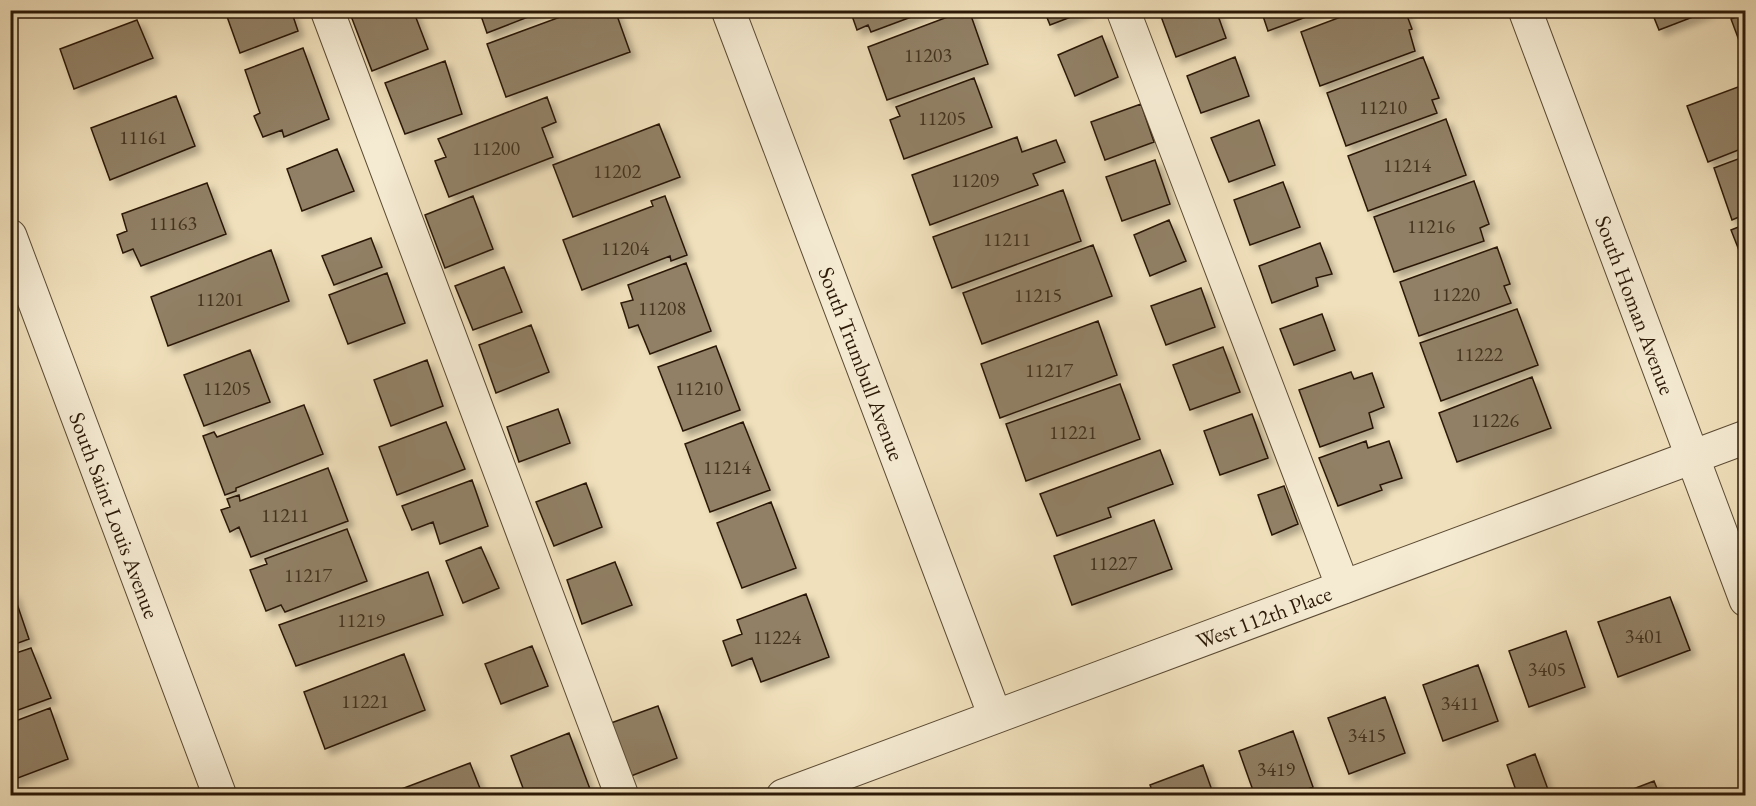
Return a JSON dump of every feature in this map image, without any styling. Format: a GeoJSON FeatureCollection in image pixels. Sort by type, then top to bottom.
{"type":"FeatureCollection","features":[{"type":"Feature","properties":{"kind":"street"},"geometry":{"type":"LineString","coordinates":[[327,10],[622,795]]}},
{"type":"Feature","properties":{"kind":"street","name":"South Trumbull Avenue"},"geometry":{"type":"LineString","coordinates":[[728,10],[994,716]]}},
{"type":"Feature","properties":{"kind":"street"},"geometry":{"type":"LineString","coordinates":[[1123,10],[1343,587]]}},
{"type":"Feature","properties":{"kind":"street","name":"South Homan Avenue"},"geometry":{"type":"LineString","coordinates":[[1525,10],[1746,600]]}},
{"type":"Feature","properties":{"kind":"street","name":"South Saint Louis Avenue"},"geometry":{"type":"LineString","coordinates":[[10,236],[220,795]]}},
{"type":"Feature","properties":{"kind":"street","name":"West 112th Place"},"geometry":{"type":"LineString","coordinates":[[783,795],[1746,437]]}},
{"type":"Feature","properties":{"kind":"building"},"geometry":{"type":"Polygon","coordinates":[[[291,10],[298,31],[240,53],[225,11],[291,10]]]}},
{"type":"Feature","properties":{"kind":"building"},"geometry":{"type":"Polygon","coordinates":[[[365,10],[413,10],[428,49],[372,71],[351,16],[365,10]]]}},
{"type":"Feature","properties":{"kind":"building"},"geometry":{"type":"Polygon","coordinates":[[[479,10],[546,10],[487,33],[479,10]]]}},
{"type":"Feature","properties":{"kind":"building"},"geometry":{"type":"Polygon","coordinates":[[[579,10],[615,10],[630,52],[506,97],[487,44],[579,10]]]}},
{"type":"Feature","properties":{"kind":"building"},"geometry":{"type":"Polygon","coordinates":[[[850,10],[930,10],[871,32],[868,25],[857,30],[850,10]]]}},
{"type":"Feature","properties":{"kind":"building"},"geometry":{"type":"Polygon","coordinates":[[[969,10],[988,64],[887,100],[868,47],[969,10]]]}},
{"type":"Feature","properties":{"kind":"building"},"geometry":{"type":"Polygon","coordinates":[[[1044,10],[1089,10],[1050,25],[1044,10]]]}},
{"type":"Feature","properties":{"kind":"building"},"geometry":{"type":"Polygon","coordinates":[[[1216,10],[1226,38],[1176,57],[1159,11],[1216,10]]]}},
{"type":"Feature","properties":{"kind":"building"},"geometry":{"type":"Polygon","coordinates":[[[1261,10],[1325,10],[1268,31],[1261,10]]]}},
{"type":"Feature","properties":{"kind":"building"},"geometry":{"type":"Polygon","coordinates":[[[1359,10],[1405,10],[1412,29],[1409,30],[1415,51],[1320,86],[1301,32],[1359,10]]]}},
{"type":"Feature","properties":{"kind":"building"},"geometry":{"type":"Polygon","coordinates":[[[1651,10],[1711,10],[1659,30],[1651,10]]]}},
{"type":"Feature","properties":{"kind":"building"},"geometry":{"type":"Polygon","coordinates":[[[1746,13],[1746,59],[1731,19],[1746,13]]]}},
{"type":"Feature","properties":{"kind":"building"},"geometry":{"type":"Polygon","coordinates":[[[137,20],[153,58],[74,89],[60,49],[137,20]]]}},
{"type":"Feature","properties":{"kind":"building"},"geometry":{"type":"Polygon","coordinates":[[[1102,36],[1118,77],[1075,96],[1058,55],[1102,36]]]}},
{"type":"Feature","properties":{"kind":"building"},"geometry":{"type":"Polygon","coordinates":[[[303,48],[329,119],[284,137],[282,130],[263,137],[254,116],[260,113],[245,70],[303,48]]]}},
{"type":"Feature","properties":{"kind":"building"},"geometry":{"type":"Polygon","coordinates":[[[1235,57],[1249,96],[1201,113],[1187,76],[1235,57]]]}},
{"type":"Feature","properties":{"kind":"building"},"geometry":{"type":"Polygon","coordinates":[[[1423,57],[1439,98],[1432,100],[1437,113],[1346,146],[1327,93],[1423,57]]]}},
{"type":"Feature","properties":{"kind":"building"},"geometry":{"type":"Polygon","coordinates":[[[445,61],[462,114],[405,134],[385,83],[445,61]]]}},
{"type":"Feature","properties":{"kind":"building"},"geometry":{"type":"Polygon","coordinates":[[[974,78],[992,127],[904,159],[890,120],[900,116],[896,107],[974,78]]]}},
{"type":"Feature","properties":{"kind":"building"},"geometry":{"type":"Polygon","coordinates":[[[1746,84],[1746,147],[1708,162],[1687,106],[1746,84]]]}},
{"type":"Feature","properties":{"kind":"building"},"geometry":{"type":"Polygon","coordinates":[[[176,96],[195,146],[110,180],[91,128],[176,96]]]}},
{"type":"Feature","properties":{"kind":"building"},"geometry":{"type":"Polygon","coordinates":[[[547,97],[556,122],[542,128],[553,157],[449,197],[435,161],[446,157],[438,139],[547,97]]]}},
{"type":"Feature","properties":{"kind":"building"},"geometry":{"type":"Polygon","coordinates":[[[1141,104],[1154,142],[1105,160],[1091,122],[1141,104]]]}},
{"type":"Feature","properties":{"kind":"building"},"geometry":{"type":"Polygon","coordinates":[[[1446,119],[1466,175],[1368,211],[1348,156],[1446,119]]]}},
{"type":"Feature","properties":{"kind":"building"},"geometry":{"type":"Polygon","coordinates":[[[1259,120],[1275,165],[1229,182],[1211,138],[1259,120]]]}},
{"type":"Feature","properties":{"kind":"building"},"geometry":{"type":"Polygon","coordinates":[[[659,124],[680,177],[573,217],[553,165],[659,124]]]}},
{"type":"Feature","properties":{"kind":"building"},"geometry":{"type":"Polygon","coordinates":[[[1017,137],[1022,152],[1056,140],[1065,162],[1033,174],[1038,185],[930,225],[912,175],[1017,137]]]}},
{"type":"Feature","properties":{"kind":"building"},"geometry":{"type":"Polygon","coordinates":[[[337,149],[354,191],[302,211],[287,169],[337,149]]]}},
{"type":"Feature","properties":{"kind":"building"},"geometry":{"type":"Polygon","coordinates":[[[1746,156],[1746,214],[1732,220],[1714,168],[1746,156]]]}},
{"type":"Feature","properties":{"kind":"building"},"geometry":{"type":"Polygon","coordinates":[[[1155,160],[1170,204],[1122,221],[1106,177],[1155,160]]]}},
{"type":"Feature","properties":{"kind":"building"},"geometry":{"type":"Polygon","coordinates":[[[1474,181],[1489,224],[1480,228],[1484,241],[1394,272],[1374,217],[1474,181]]]}},
{"type":"Feature","properties":{"kind":"building"},"geometry":{"type":"Polygon","coordinates":[[[1283,182],[1300,227],[1250,245],[1234,200],[1283,182]]]}},
{"type":"Feature","properties":{"kind":"building"},"geometry":{"type":"Polygon","coordinates":[[[207,183],[226,234],[141,266],[133,249],[123,253],[117,235],[127,231],[122,214],[207,183]]]}},
{"type":"Feature","properties":{"kind":"building"},"geometry":{"type":"Polygon","coordinates":[[[1063,190],[1081,241],[952,288],[933,237],[1063,190]]]}},
{"type":"Feature","properties":{"kind":"building"},"geometry":{"type":"Polygon","coordinates":[[[473,196],[493,249],[445,268],[425,215],[473,196]]]}},
{"type":"Feature","properties":{"kind":"building"},"geometry":{"type":"Polygon","coordinates":[[[665,196],[687,255],[671,261],[670,256],[582,290],[563,240],[653,206],[651,201],[665,196]]]}},
{"type":"Feature","properties":{"kind":"building"},"geometry":{"type":"Polygon","coordinates":[[[1169,220],[1186,261],[1150,276],[1134,235],[1169,220]]]}},
{"type":"Feature","properties":{"kind":"building"},"geometry":{"type":"Polygon","coordinates":[[[1746,224],[1746,268],[1731,230],[1746,224]]]}},
{"type":"Feature","properties":{"kind":"building"},"geometry":{"type":"Polygon","coordinates":[[[371,238],[382,267],[334,285],[322,256],[371,238]]]}},
{"type":"Feature","properties":{"kind":"building"},"geometry":{"type":"Polygon","coordinates":[[[1320,243],[1332,274],[1316,278],[1318,286],[1272,303],[1259,266],[1320,243]]]}},
{"type":"Feature","properties":{"kind":"building"},"geometry":{"type":"Polygon","coordinates":[[[1093,245],[1112,296],[982,344],[963,293],[1093,245]]]}},
{"type":"Feature","properties":{"kind":"building"},"geometry":{"type":"Polygon","coordinates":[[[1497,247],[1510,284],[1504,286],[1511,303],[1419,336],[1400,282],[1497,247]]]}},
{"type":"Feature","properties":{"kind":"building"},"geometry":{"type":"Polygon","coordinates":[[[271,250],[289,301],[168,346],[151,297],[271,250]]]}},
{"type":"Feature","properties":{"kind":"building"},"geometry":{"type":"Polygon","coordinates":[[[686,263],[711,331],[650,354],[638,325],[629,328],[621,303],[633,300],[628,285],[686,263]]]}},
{"type":"Feature","properties":{"kind":"building"},"geometry":{"type":"Polygon","coordinates":[[[504,267],[522,312],[473,330],[455,286],[504,267]]]}},
{"type":"Feature","properties":{"kind":"building"},"geometry":{"type":"Polygon","coordinates":[[[387,273],[405,323],[348,344],[329,295],[387,273]]]}},
{"type":"Feature","properties":{"kind":"building"},"geometry":{"type":"Polygon","coordinates":[[[1201,288],[1215,327],[1166,345],[1151,306],[1201,288]]]}},
{"type":"Feature","properties":{"kind":"building"},"geometry":{"type":"Polygon","coordinates":[[[1517,309],[1538,365],[1441,401],[1420,343],[1517,309]]]}},
{"type":"Feature","properties":{"kind":"building"},"geometry":{"type":"Polygon","coordinates":[[[1322,314],[1335,350],[1294,365],[1280,329],[1322,314]]]}},
{"type":"Feature","properties":{"kind":"building"},"geometry":{"type":"Polygon","coordinates":[[[1098,321],[1117,375],[1000,418],[981,364],[1098,321]]]}},
{"type":"Feature","properties":{"kind":"building"},"geometry":{"type":"Polygon","coordinates":[[[531,325],[549,372],[496,393],[479,345],[531,325]]]}},
{"type":"Feature","properties":{"kind":"building"},"geometry":{"type":"Polygon","coordinates":[[[716,346],[740,410],[683,431],[658,367],[716,346]]]}},
{"type":"Feature","properties":{"kind":"building"},"geometry":{"type":"Polygon","coordinates":[[[1223,347],[1240,392],[1190,410],[1173,365],[1223,347]]]}},
{"type":"Feature","properties":{"kind":"building"},"geometry":{"type":"Polygon","coordinates":[[[250,350],[270,402],[204,426],[184,375],[250,350]]]}},
{"type":"Feature","properties":{"kind":"building"},"geometry":{"type":"Polygon","coordinates":[[[427,360],[443,406],[391,426],[374,380],[427,360]]]}},
{"type":"Feature","properties":{"kind":"building"},"geometry":{"type":"Polygon","coordinates":[[[1351,372],[1354,379],[1372,373],[1384,407],[1369,413],[1373,428],[1320,447],[1299,390],[1351,372]]]}},
{"type":"Feature","properties":{"kind":"building"},"geometry":{"type":"Polygon","coordinates":[[[1532,377],[1551,428],[1457,462],[1439,413],[1532,377]]]}},
{"type":"Feature","properties":{"kind":"building"},"geometry":{"type":"Polygon","coordinates":[[[1120,384],[1140,439],[1026,481],[1006,424],[1120,384]]]}},
{"type":"Feature","properties":{"kind":"building"},"geometry":{"type":"Polygon","coordinates":[[[304,405],[323,454],[236,488],[236,491],[225,495],[203,436],[214,432],[217,437],[304,405]]]}},
{"type":"Feature","properties":{"kind":"building"},"geometry":{"type":"Polygon","coordinates":[[[558,409],[570,443],[519,462],[507,427],[558,409]]]}},
{"type":"Feature","properties":{"kind":"building"},"geometry":{"type":"Polygon","coordinates":[[[1252,414],[1268,458],[1220,475],[1204,431],[1252,414]]]}},
{"type":"Feature","properties":{"kind":"building"},"geometry":{"type":"Polygon","coordinates":[[[446,422],[465,469],[397,495],[379,447],[446,422]]]}},
{"type":"Feature","properties":{"kind":"building"},"geometry":{"type":"Polygon","coordinates":[[[743,422],[770,490],[710,512],[685,444],[743,422]]]}},
{"type":"Feature","properties":{"kind":"building"},"geometry":{"type":"Polygon","coordinates":[[[1366,441],[1368,448],[1389,441],[1402,478],[1380,485],[1382,490],[1338,506],[1319,458],[1366,441]]]}},
{"type":"Feature","properties":{"kind":"building"},"geometry":{"type":"Polygon","coordinates":[[[1160,450],[1173,484],[1108,508],[1111,517],[1057,536],[1040,494],[1160,450]]]}},
{"type":"Feature","properties":{"kind":"building"},"geometry":{"type":"Polygon","coordinates":[[[328,468],[348,521],[251,557],[239,527],[230,532],[221,510],[230,507],[227,499],[239,495],[240,501],[328,468]]]}},
{"type":"Feature","properties":{"kind":"building"},"geometry":{"type":"Polygon","coordinates":[[[472,480],[488,526],[440,544],[433,522],[412,530],[402,506],[472,480]]]}},
{"type":"Feature","properties":{"kind":"building"},"geometry":{"type":"Polygon","coordinates":[[[586,483],[602,527],[554,546],[536,502],[586,483]]]}},
{"type":"Feature","properties":{"kind":"building"},"geometry":{"type":"Polygon","coordinates":[[[1284,486],[1298,524],[1272,535],[1258,495],[1284,486]]]}},
{"type":"Feature","properties":{"kind":"building"},"geometry":{"type":"Polygon","coordinates":[[[771,502],[796,568],[742,588],[717,523],[771,502]]]}},
{"type":"Feature","properties":{"kind":"building"},"geometry":{"type":"Polygon","coordinates":[[[1154,520],[1172,569],[1072,605],[1054,556],[1154,520]]]}},
{"type":"Feature","properties":{"kind":"building"},"geometry":{"type":"Polygon","coordinates":[[[347,529],[367,581],[285,612],[281,605],[266,611],[250,570],[267,564],[265,559],[347,529]]]}},
{"type":"Feature","properties":{"kind":"building"},"geometry":{"type":"Polygon","coordinates":[[[481,547],[499,588],[463,603],[446,561],[481,547]]]}},
{"type":"Feature","properties":{"kind":"building"},"geometry":{"type":"Polygon","coordinates":[[[615,562],[632,605],[582,624],[567,580],[615,562]]]}},
{"type":"Feature","properties":{"kind":"building"},"geometry":{"type":"Polygon","coordinates":[[[428,572],[443,615],[296,666],[279,625],[428,572]]]}},
{"type":"Feature","properties":{"kind":"building"},"geometry":{"type":"Polygon","coordinates":[[[13,592],[29,639],[10,646],[10,593],[13,592]]]}},
{"type":"Feature","properties":{"kind":"building"},"geometry":{"type":"Polygon","coordinates":[[[806,594],[829,657],[761,682],[752,658],[732,666],[723,641],[742,634],[737,620],[806,594]]]}},
{"type":"Feature","properties":{"kind":"building"},"geometry":{"type":"Polygon","coordinates":[[[1670,597],[1690,650],[1618,677],[1598,622],[1670,597]]]}},
{"type":"Feature","properties":{"kind":"building"},"geometry":{"type":"Polygon","coordinates":[[[1566,631],[1585,687],[1529,707],[1509,651],[1566,631]]]}},
{"type":"Feature","properties":{"kind":"building"},"geometry":{"type":"Polygon","coordinates":[[[532,646],[548,686],[501,704],[485,664],[532,646]]]}},
{"type":"Feature","properties":{"kind":"building"},"geometry":{"type":"Polygon","coordinates":[[[31,648],[51,698],[10,713],[10,655],[31,648]]]}},
{"type":"Feature","properties":{"kind":"building"},"geometry":{"type":"Polygon","coordinates":[[[404,654],[425,710],[325,749],[304,692],[404,654]]]}},
{"type":"Feature","properties":{"kind":"building"},"geometry":{"type":"Polygon","coordinates":[[[1478,665],[1498,721],[1443,741],[1423,685],[1478,665]]]}},
{"type":"Feature","properties":{"kind":"building"},"geometry":{"type":"Polygon","coordinates":[[[1385,697],[1405,753],[1349,774],[1328,718],[1385,697]]]}},
{"type":"Feature","properties":{"kind":"building"},"geometry":{"type":"Polygon","coordinates":[[[658,706],[677,758],[631,776],[611,723],[658,706]]]}},
{"type":"Feature","properties":{"kind":"building"},"geometry":{"type":"Polygon","coordinates":[[[50,708],[68,759],[10,781],[10,723],[50,708]]]}},
{"type":"Feature","properties":{"kind":"building"},"geometry":{"type":"Polygon","coordinates":[[[1293,731],[1313,787],[1289,796],[1255,796],[1239,751],[1293,731]]]}},
{"type":"Feature","properties":{"kind":"building"},"geometry":{"type":"Polygon","coordinates":[[[569,733],[590,789],[574,796],[526,796],[511,756],[569,733]]]}},
{"type":"Feature","properties":{"kind":"building"},"geometry":{"type":"Polygon","coordinates":[[[1535,754],[1550,795],[1518,796],[1507,765],[1535,754]]]}},
{"type":"Feature","properties":{"kind":"building"},"geometry":{"type":"Polygon","coordinates":[[[470,763],[483,796],[383,796],[470,763]]]}},
{"type":"Feature","properties":{"kind":"building"},"geometry":{"type":"Polygon","coordinates":[[[1203,765],[1214,796],[1154,796],[1150,785],[1203,765]]]}},
{"type":"Feature","properties":{"kind":"building"},"geometry":{"type":"Polygon","coordinates":[[[1654,781],[1660,796],[1615,796],[1654,781]]]}}]}
